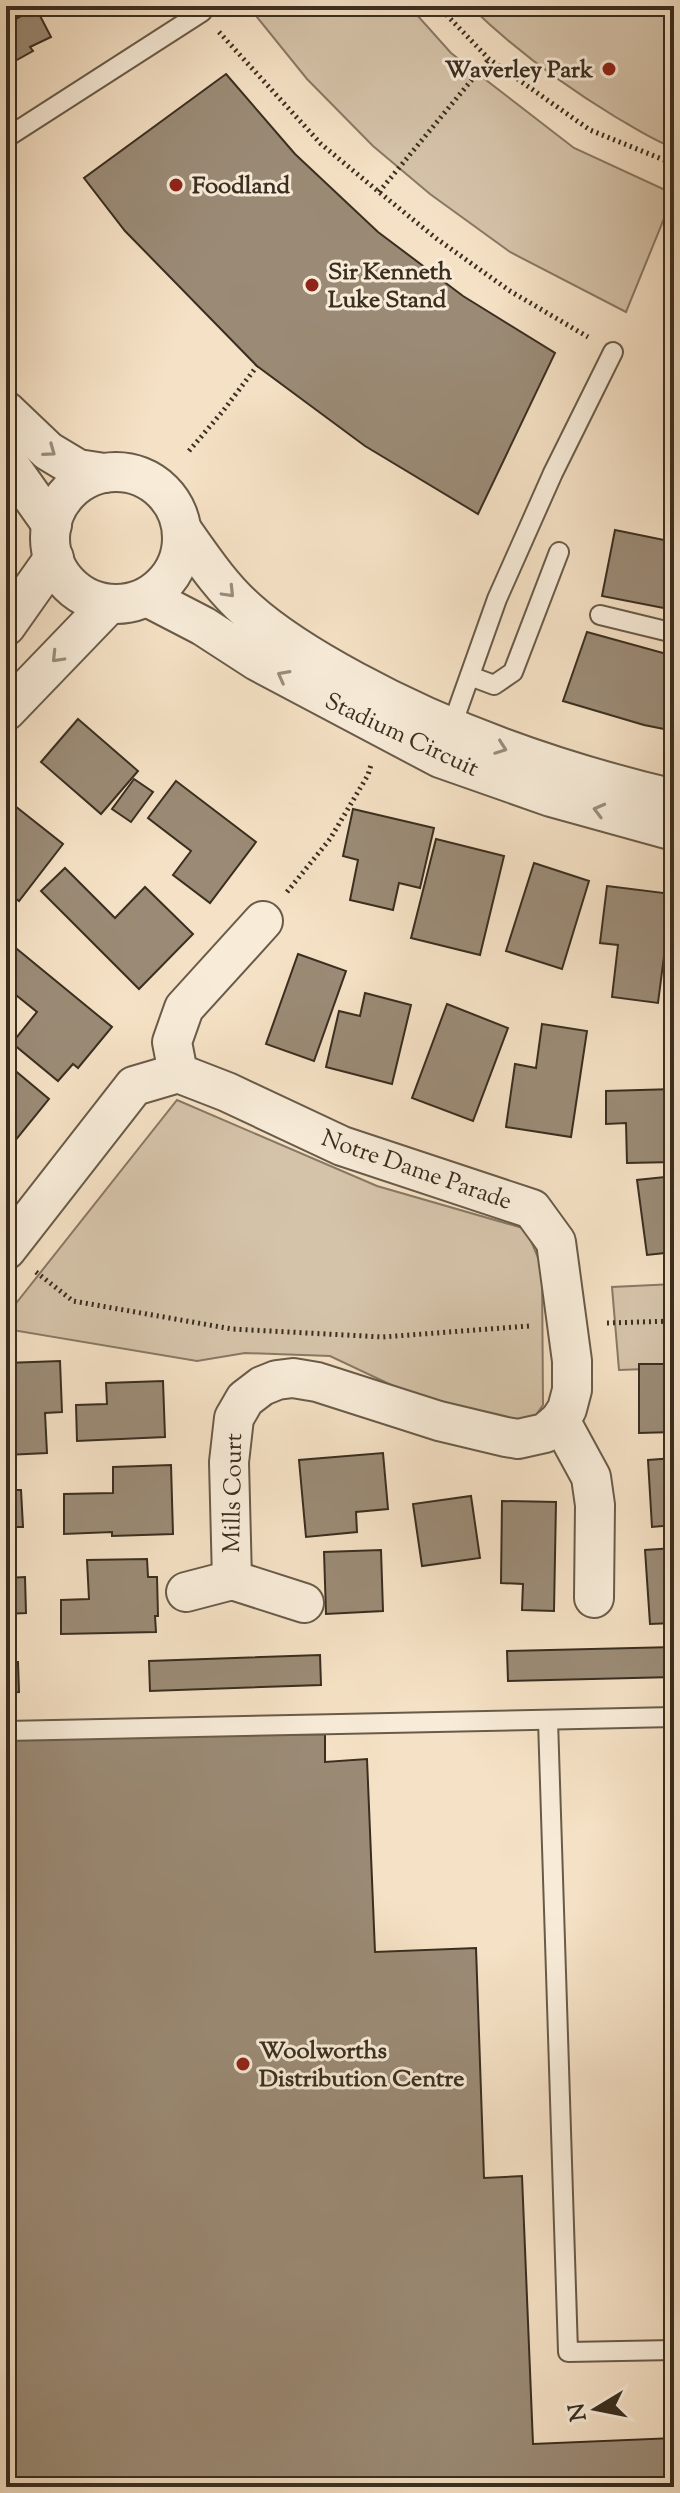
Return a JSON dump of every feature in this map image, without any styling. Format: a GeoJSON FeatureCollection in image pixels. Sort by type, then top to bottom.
{"type":"FeatureCollection","features":[{"type":"Feature","properties":{"kind":"street"},"geometry":{"type":"LineString","coordinates":[[6,411],[48,451],[78,469],[135,475],[150,481],[166,494],[182,530],[182,550],[175,569],[163,585],[147,597],[129,603],[109,604],[91,599],[75,589],[61,576],[53,542],[6,460]]}},
{"type":"Feature","properties":{"kind":"street"},"geometry":{"type":"LineString","coordinates":[[6,626],[53,542],[58,506],[70,491],[85,480],[104,473]]}},
{"type":"Feature","properties":{"kind":"street","name":"Stadium Circuit"},"geometry":{"type":"LineString","coordinates":[[182,530],[222,586],[249,612],[321,662],[395,703],[446,743],[551,797],[674,831]]}},
{"type":"Feature","properties":{"kind":"street","name":"Stadium Circuit"},"geometry":{"type":"LineString","coordinates":[[147,597],[382,729],[446,743],[503,749],[613,785],[674,799]]}},
{"type":"Feature","properties":{"kind":"street"},"geometry":{"type":"LineString","coordinates":[[6,711],[109,604]]}},
{"type":"Feature","properties":{"kind":"street"},"geometry":{"type":"LineString","coordinates":[[6,1250],[134,1086],[178,1073],[172,1042],[184,1008],[263,921]]}},
{"type":"Feature","properties":{"kind":"street","name":"Notre Dame Parade"},"geometry":{"type":"LineString","coordinates":[[178,1073],[227,1092],[342,1146],[532,1209],[556,1242],[562,1277],[572,1361],[572,1390],[567,1409],[560,1420]]}},
{"type":"Feature","properties":{"kind":"street","name":"Mills Court"},"geometry":{"type":"LineString","coordinates":[[232,1580],[229,1462],[234,1418],[245,1399],[262,1386],[293,1378],[317,1382],[439,1421],[518,1439],[545,1433],[560,1420]]}},
{"type":"Feature","properties":{"kind":"street"},"geometry":{"type":"LineString","coordinates":[[560,1420],[591,1477],[595,1505],[594,1598]]}},
{"type":"Feature","properties":{"kind":"street","name":"Mills Court"},"geometry":{"type":"LineString","coordinates":[[186,1592],[232,1580],[304,1603]]}},
{"type":"Feature","properties":{"kind":"lane"},"geometry":{"type":"LineString","coordinates":[[6,138],[202,12]]}},
{"type":"Feature","properties":{"kind":"lane"},"geometry":{"type":"LineString","coordinates":[[446,743],[497,599],[553,473],[613,352]]}},
{"type":"Feature","properties":{"kind":"lane"},"geometry":{"type":"LineString","coordinates":[[470,676],[494,685],[513,672],[559,552]]}},
{"type":"Feature","properties":{"kind":"lane"},"geometry":{"type":"LineString","coordinates":[[600,615],[674,633]]}},
{"type":"Feature","properties":{"kind":"lane"},"geometry":{"type":"LineString","coordinates":[[6,1731],[674,1717]]}},
{"type":"Feature","properties":{"kind":"lane"},"geometry":{"type":"LineString","coordinates":[[548,1720],[568,2352],[674,2350]]}},
{"type":"Feature","properties":{"kind":"path"},"geometry":{"type":"LineString","coordinates":[[438,6],[489,59],[590,130],[674,164]]}},
{"type":"Feature","properties":{"kind":"path"},"geometry":{"type":"LineString","coordinates":[[202,12],[321,144],[379,192],[437,239],[510,291],[613,352]]}},
{"type":"Feature","properties":{"kind":"path"},"geometry":{"type":"LineString","coordinates":[[379,192],[489,59]]}},
{"type":"Feature","properties":{"kind":"path"},"geometry":{"type":"LineString","coordinates":[[189,451],[257,366]]}},
{"type":"Feature","properties":{"kind":"path"},"geometry":{"type":"LineString","coordinates":[[263,921],[330,839],[368,775],[382,729]]}},
{"type":"Feature","properties":{"kind":"path"},"geometry":{"type":"LineString","coordinates":[[6,1250],[73,1301],[232,1329],[383,1337],[566,1324],[674,1321]]}},
{"type":"Feature","properties":{"kind":"shaded area"},"geometry":{"type":"Polygon","coordinates":[[[248,6],[409,6],[451,53],[574,148],[674,194],[626,312],[510,252],[430,194],[373,146],[307,79],[248,6]]]}},
{"type":"Feature","properties":{"kind":"shaded area","name":"Waverley Park"},"geometry":{"type":"Polygon","coordinates":[[[470,6],[674,6],[674,148],[594,104],[521,51],[470,6]]]}},
{"type":"Feature","properties":{"kind":"shaded area"},"geometry":{"type":"Polygon","coordinates":[[[177,1100],[377,1186],[526,1229],[542,1267],[543,1405],[527,1428],[474,1424],[330,1356],[245,1353],[197,1361],[6,1329],[6,1316],[177,1100]]]}},
{"type":"Feature","properties":{"kind":"shaded area"},"geometry":{"type":"Polygon","coordinates":[[[674,1284],[674,1368],[619,1370],[612,1287],[674,1284]]]}},
{"type":"Feature","properties":{"kind":"building"},"geometry":{"type":"Polygon","coordinates":[[[88,6],[114,6],[92,15],[88,6]]]}},
{"type":"Feature","properties":{"kind":"building"},"geometry":{"type":"Polygon","coordinates":[[[36,8],[51,37],[30,47],[33,51],[15,61],[12,56],[6,59],[6,24],[36,8]]]}},
{"type":"Feature","properties":{"kind":"building","name":"Sir Kenneth Luke Stand"},"geometry":{"type":"Polygon","coordinates":[[[226,74],[295,154],[378,232],[463,296],[555,353],[478,514],[365,446],[257,366],[125,231],[84,178],[226,74]]]}},
{"type":"Feature","properties":{"kind":"building"},"geometry":{"type":"Polygon","coordinates":[[[674,320],[674,351],[665,348],[674,320]]]}},
{"type":"Feature","properties":{"kind":"building"},"geometry":{"type":"Polygon","coordinates":[[[615,530],[674,542],[674,610],[602,596],[615,530]]]}},
{"type":"Feature","properties":{"kind":"building"},"geometry":{"type":"Polygon","coordinates":[[[587,632],[674,656],[674,731],[563,701],[587,632]]]}},
{"type":"Feature","properties":{"kind":"building"},"geometry":{"type":"Polygon","coordinates":[[[78,719],[138,771],[101,814],[41,762],[78,719]]]}},
{"type":"Feature","properties":{"kind":"building"},"geometry":{"type":"Polygon","coordinates":[[[134,779],[153,792],[131,822],[112,809],[134,779]]]}},
{"type":"Feature","properties":{"kind":"building"},"geometry":{"type":"Polygon","coordinates":[[[176,781],[256,842],[210,903],[173,875],[191,851],[148,818],[176,781]]]}},
{"type":"Feature","properties":{"kind":"building"},"geometry":{"type":"Polygon","coordinates":[[[10,802],[63,844],[19,901],[6,891],[6,807],[10,802]]]}},
{"type":"Feature","properties":{"kind":"building"},"geometry":{"type":"Polygon","coordinates":[[[353,809],[434,828],[420,888],[399,883],[393,910],[350,900],[358,860],[343,856],[353,809]]]}},
{"type":"Feature","properties":{"kind":"building"},"geometry":{"type":"Polygon","coordinates":[[[436,839],[504,856],[480,955],[411,938],[436,839]]]}},
{"type":"Feature","properties":{"kind":"building"},"geometry":{"type":"Polygon","coordinates":[[[534,863],[589,881],[562,969],[506,951],[534,863]]]}},
{"type":"Feature","properties":{"kind":"building"},"geometry":{"type":"Polygon","coordinates":[[[65,868],[115,918],[145,887],[193,934],[139,989],[41,891],[65,868]]]}},
{"type":"Feature","properties":{"kind":"building"},"geometry":{"type":"Polygon","coordinates":[[[607,886],[672,894],[658,1003],[612,997],[618,945],[600,943],[607,886]]]}},
{"type":"Feature","properties":{"kind":"building"},"geometry":{"type":"Polygon","coordinates":[[[6,940],[112,1027],[78,1068],[73,1064],[58,1081],[12,1043],[37,1012],[6,987],[6,940]]]}},
{"type":"Feature","properties":{"kind":"building"},"geometry":{"type":"Polygon","coordinates":[[[298,954],[346,971],[314,1061],[266,1044],[298,954]]]}},
{"type":"Feature","properties":{"kind":"building"},"geometry":{"type":"Polygon","coordinates":[[[365,993],[411,1005],[392,1084],[326,1067],[339,1011],[360,1016],[365,993]]]}},
{"type":"Feature","properties":{"kind":"building"},"geometry":{"type":"Polygon","coordinates":[[[447,1004],[508,1028],[473,1121],[412,1098],[447,1004]]]}},
{"type":"Feature","properties":{"kind":"building"},"geometry":{"type":"Polygon","coordinates":[[[542,1024],[587,1031],[571,1137],[506,1127],[515,1064],[536,1068],[542,1024]]]}},
{"type":"Feature","properties":{"kind":"building"},"geometry":{"type":"Polygon","coordinates":[[[6,1063],[49,1099],[6,1152],[6,1063]]]}},
{"type":"Feature","properties":{"kind":"building"},"geometry":{"type":"Polygon","coordinates":[[[674,1089],[674,1162],[627,1163],[626,1123],[606,1124],[606,1091],[674,1089]]]}},
{"type":"Feature","properties":{"kind":"building"},"geometry":{"type":"Polygon","coordinates":[[[674,1176],[674,1252],[647,1255],[637,1180],[674,1176]]]}},
{"type":"Feature","properties":{"kind":"building"},"geometry":{"type":"Polygon","coordinates":[[[60,1361],[62,1412],[45,1413],[47,1453],[6,1455],[6,1363],[60,1361]]]}},
{"type":"Feature","properties":{"kind":"building"},"geometry":{"type":"Polygon","coordinates":[[[639,1364],[674,1364],[674,1432],[639,1433],[639,1364]]]}},
{"type":"Feature","properties":{"kind":"building"},"geometry":{"type":"Polygon","coordinates":[[[163,1381],[165,1437],[77,1441],[76,1405],[107,1404],[106,1383],[163,1381]]]}},
{"type":"Feature","properties":{"kind":"building"},"geometry":{"type":"Polygon","coordinates":[[[383,1453],[388,1509],[356,1512],[357,1532],[306,1537],[299,1460],[383,1453]]]}},
{"type":"Feature","properties":{"kind":"building"},"geometry":{"type":"Polygon","coordinates":[[[674,1458],[674,1525],[652,1527],[648,1460],[674,1458]]]}},
{"type":"Feature","properties":{"kind":"building"},"geometry":{"type":"Polygon","coordinates":[[[171,1465],[173,1534],[64,1534],[64,1494],[113,1493],[113,1467],[171,1465]]]}},
{"type":"Feature","properties":{"kind":"building"},"geometry":{"type":"Polygon","coordinates":[[[6,1490],[21,1490],[23,1527],[6,1527],[6,1490]]]}},
{"type":"Feature","properties":{"kind":"building"},"geometry":{"type":"Polygon","coordinates":[[[471,1496],[480,1558],[422,1566],[413,1504],[471,1496]]]}},
{"type":"Feature","properties":{"kind":"building"},"geometry":{"type":"Polygon","coordinates":[[[502,1501],[556,1502],[554,1611],[522,1610],[523,1584],[501,1583],[502,1501]]]}},
{"type":"Feature","properties":{"kind":"building"},"geometry":{"type":"Polygon","coordinates":[[[674,1548],[674,1623],[650,1624],[645,1550],[674,1548]]]}},
{"type":"Feature","properties":{"kind":"building"},"geometry":{"type":"Polygon","coordinates":[[[381,1550],[383,1611],[326,1614],[324,1552],[381,1550]]]}},
{"type":"Feature","properties":{"kind":"building"},"geometry":{"type":"Polygon","coordinates":[[[147,1559],[148,1577],[157,1577],[156,1632],[61,1634],[61,1600],[89,1599],[87,1560],[147,1559]]]}},
{"type":"Feature","properties":{"kind":"building"},"geometry":{"type":"Polygon","coordinates":[[[25,1577],[26,1613],[6,1614],[6,1578],[25,1577]]]}},
{"type":"Feature","properties":{"kind":"building"},"geometry":{"type":"Polygon","coordinates":[[[674,1647],[674,1677],[508,1681],[507,1651],[674,1647]]]}},
{"type":"Feature","properties":{"kind":"building"},"geometry":{"type":"Polygon","coordinates":[[[320,1655],[321,1685],[150,1691],[149,1661],[320,1655]]]}},
{"type":"Feature","properties":{"kind":"building"},"geometry":{"type":"Polygon","coordinates":[[[6,1662],[18,1662],[19,1692],[6,1693],[6,1662]]]}},
{"type":"Feature","properties":{"kind":"building","name":"Woolworths Distribution Centre"},"geometry":{"type":"Polygon","coordinates":[[[325,1734],[325,1762],[367,1759],[375,1952],[476,1948],[484,2178],[522,2176],[533,2444],[674,2438],[674,2487],[6,2487],[6,1739],[325,1734]]]}},
{"type":"Feature","properties":{"kind":"place","name":"Waverley Park"},"geometry":{"type":"Point","coordinates":[609,69]}},
{"type":"Feature","properties":{"kind":"place","name":"Foodland"},"geometry":{"type":"Point","coordinates":[176,185]}},
{"type":"Feature","properties":{"kind":"place","name":"Sir Kenneth Luke Stand"},"geometry":{"type":"Point","coordinates":[312,285]}},
{"type":"Feature","properties":{"kind":"place","name":"Woolworths Distribution Centre"},"geometry":{"type":"Point","coordinates":[243,2064]}}]}
